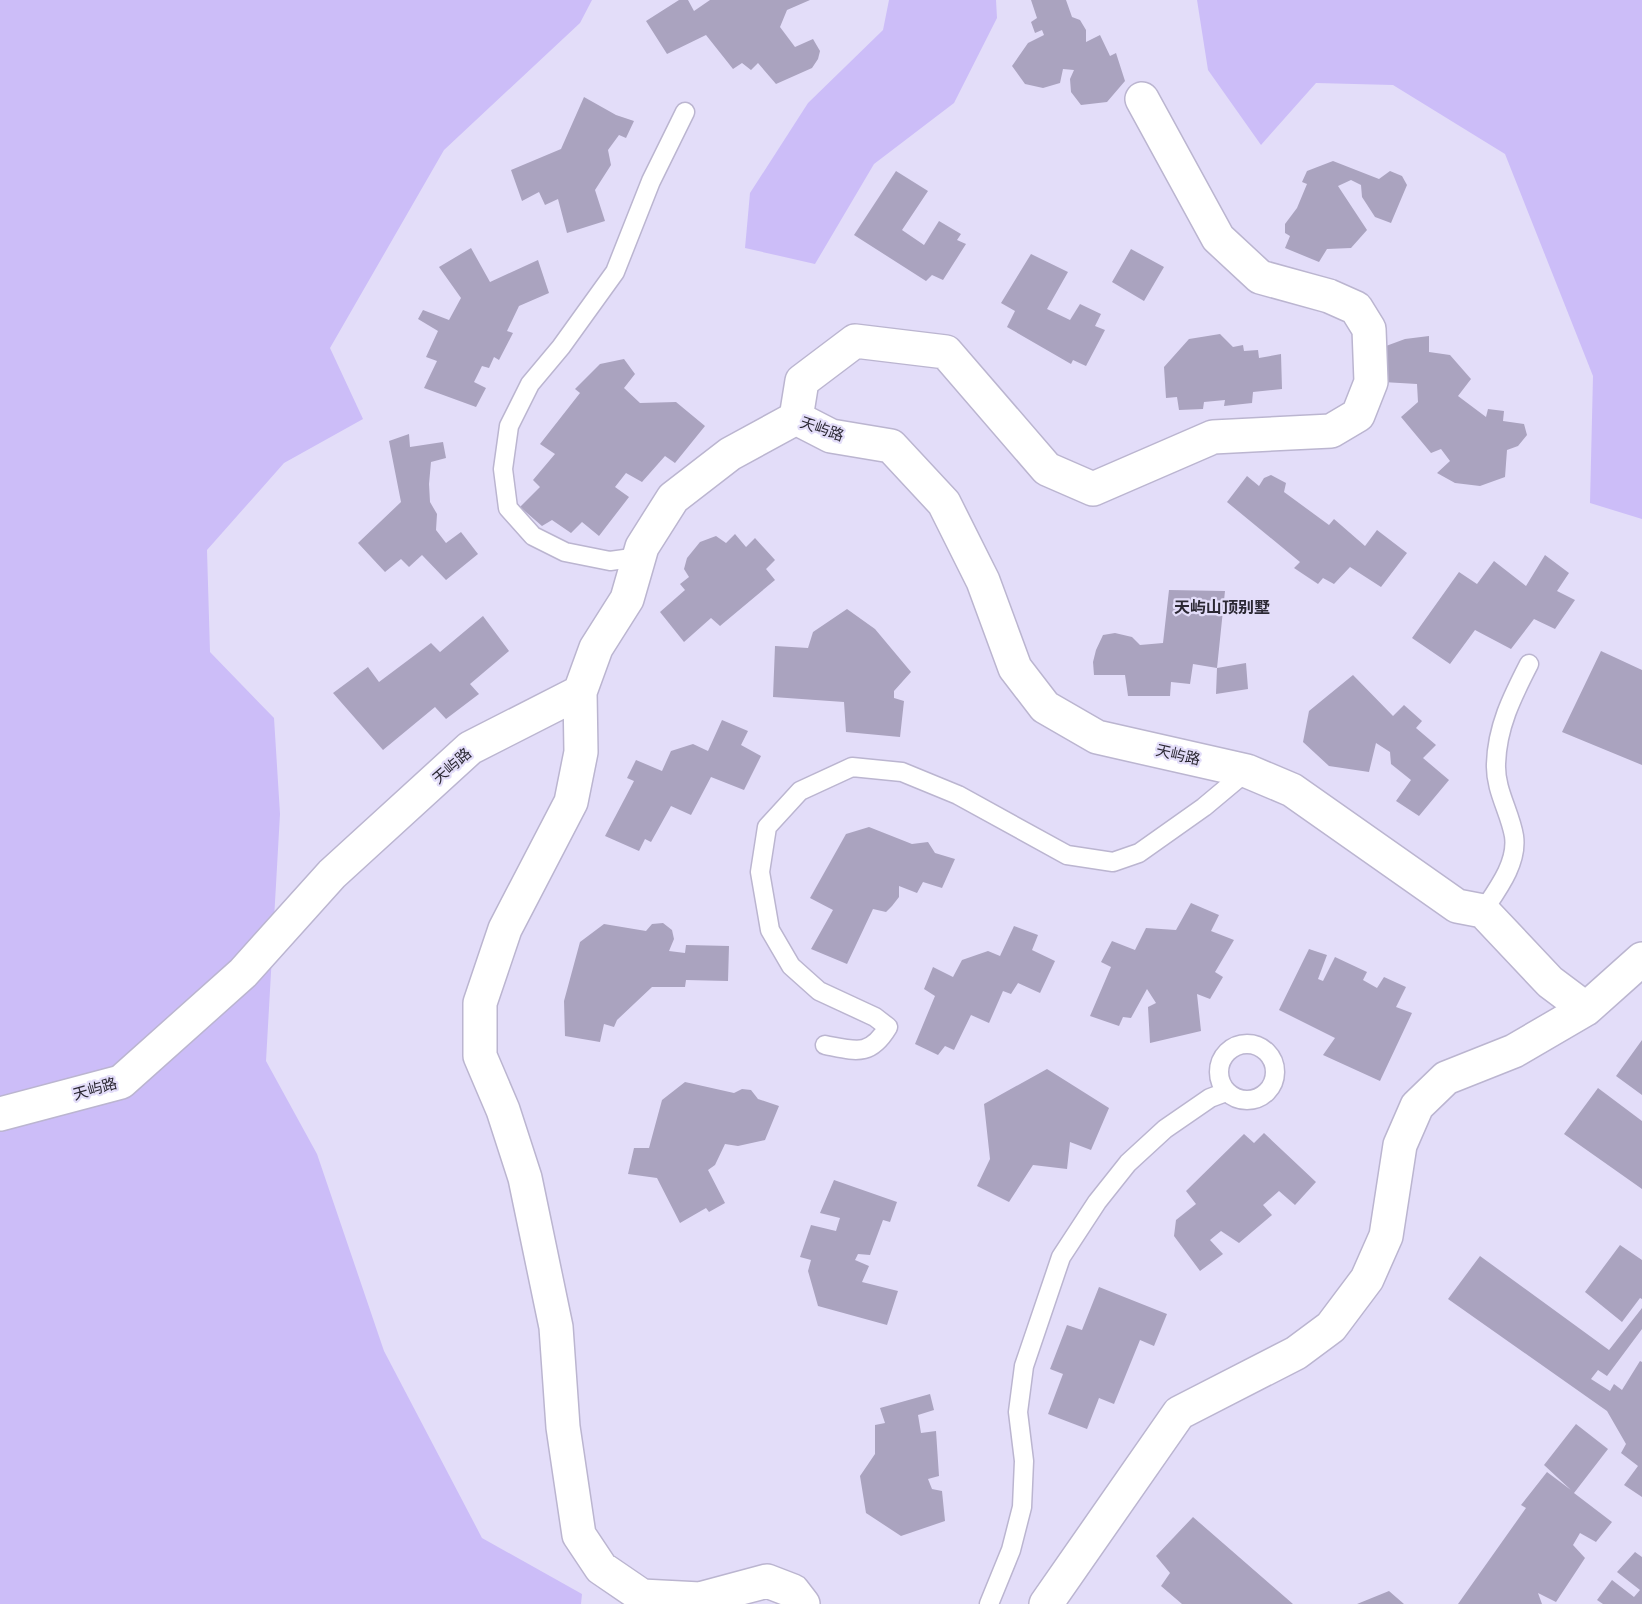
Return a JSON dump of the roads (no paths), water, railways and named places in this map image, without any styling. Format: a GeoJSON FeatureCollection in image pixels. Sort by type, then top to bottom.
{"type":"FeatureCollection","features":[{"type":"Feature","properties":{"kind":"street"},"geometry":{"type":"LineString","coordinates":[[796,418],[802,381],[855,342],[946,352],[1047,469],[1093,489],[1213,437],[1331,431],[1358,415],[1371,382],[1369,329],[1356,308],[1329,296],[1260,276],[1218,238],[1142,99]]}},
{"type":"Feature","properties":{"kind":"street","name":"天屿路"},"geometry":{"type":"LineString","coordinates":[[0,1114],[121,1082],[243,974],[332,874],[470,748],[580,692],[597,648],[627,599],[642,547],[673,498],[730,454],[796,418],[831,436],[891,446],[944,503],[983,581],[1015,668],[1045,707],[1097,736],[1247,771],[1292,790],[1458,906],[1483,911]]}},
{"type":"Feature","properties":{"kind":"street"},"geometry":{"type":"LineString","coordinates":[[580,692],[581,752],[571,802],[505,929],[480,1003],[480,1056],[503,1110],[525,1178],[556,1327],[563,1427],[579,1535],[601,1569],[642,1596],[700,1599],[767,1581],[793,1591],[803,1604]]}},
{"type":"Feature","properties":{"kind":"street"},"geometry":{"type":"LineString","coordinates":[[1483,911],[1550,982],[1586,1009]]}},
{"type":"Feature","properties":{"kind":"street"},"geometry":{"type":"LineString","coordinates":[[1046,1604],[1179,1413],[1296,1353],[1331,1327],[1367,1279],[1386,1236],[1400,1145],[1417,1106],[1446,1078],[1514,1051],[1586,1009],[1642,959]]}},
{"type":"Feature","properties":{"kind":"lane"},"geometry":{"type":"LineString","coordinates":[[639,557],[610,561],[565,552],[533,536],[508,508],[503,470],[509,426],[525,395],[615,272],[651,181],[685,112]]}},
{"type":"Feature","properties":{"kind":"lane"},"geometry":{"type":"LineString","coordinates":[[1483,911],[1509,872],[1514,837],[1501,798],[1495,766],[1501,722],[1529,664]]}},
{"type":"Feature","properties":{"kind":"lane"},"geometry":{"type":"LineString","coordinates":[[825,1045],[858,1052],[879,1042],[888,1027],[875,1017],[819,991],[791,966],[770,930],[760,872],[767,826],[800,791],[852,767],[902,772],[958,795],[1068,855],[1113,862],[1139,853],[1204,807],[1247,771]]}},
{"type":"Feature","properties":{"kind":"lane"},"geometry":{"type":"LineString","coordinates":[[989,1604],[1011,1550],[1023,1507],[1024,1461],[1018,1412],[1024,1366],[1061,1257],[1096,1202],[1128,1163],[1165,1130],[1210,1098],[1226,1092]]}},
{"type":"Feature","properties":{"kind":"district","name":"天屿山顶别墅"},"geometry":{"type":"Point","coordinates":[1222,607]}}]}
